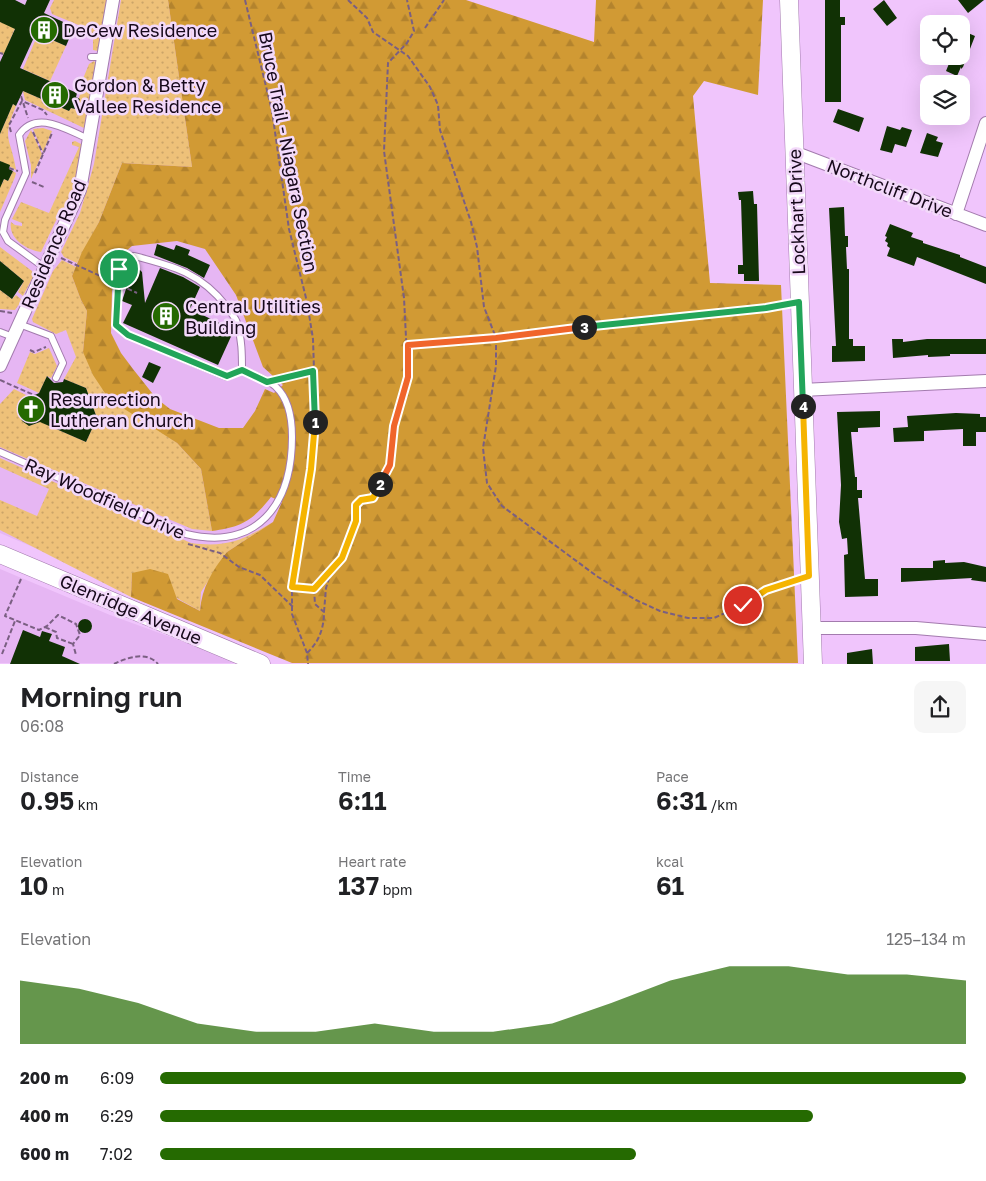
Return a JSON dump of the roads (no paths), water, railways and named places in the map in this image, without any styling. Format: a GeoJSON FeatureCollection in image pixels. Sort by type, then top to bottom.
{"type":"FeatureCollection","features":[{"type":"Feature","properties":{"kind":"street","name":"Residence Road"},"geometry":{"type":"LineString","coordinates":[[0,366],[13,337],[18,320],[45,268],[80,190],[90,140],[97,57],[113,0]]}},
{"type":"Feature","properties":{"kind":"street","name":"Lockhart Drive"},"geometry":{"type":"LineString","coordinates":[[788,0],[813,664]]}},
{"type":"Feature","properties":{"kind":"street"},"geometry":{"type":"LineString","coordinates":[[956,214],[986,123]]}},
{"type":"Feature","properties":{"kind":"street","name":"Northcliff Drive"},"geometry":{"type":"LineString","coordinates":[[794,152],[986,225]]}},
{"type":"Feature","properties":{"kind":"street"},"geometry":{"type":"LineString","coordinates":[[802,390],[986,381]]}},
{"type":"Feature","properties":{"kind":"street","name":"Glenridge Avenue"},"geometry":{"type":"LineString","coordinates":[[0,554],[261,664]]}},
{"type":"Feature","properties":{"kind":"street"},"geometry":{"type":"LineString","coordinates":[[811,628],[916,628],[986,634]]}},
{"type":"Feature","properties":{"kind":"lane"},"geometry":{"type":"LineString","coordinates":[[45,268],[8,241],[3,232],[5,220],[26,173],[19,135],[30,123],[42,121],[90,140]]}},
{"type":"Feature","properties":{"kind":"lane"},"geometry":{"type":"LineString","coordinates":[[134,256],[167,264],[199,278],[220,299],[237,322],[242,351],[242,370],[227,376],[128,335],[116,325],[119,269],[124,260],[134,256]]}},
{"type":"Feature","properties":{"kind":"lane"},"geometry":{"type":"LineString","coordinates":[[18,320],[51,336],[63,363],[56,378]]}},
{"type":"Feature","properties":{"kind":"lane"},"geometry":{"type":"LineString","coordinates":[[0,332],[13,337]]}},
{"type":"Feature","properties":{"kind":"lane","name":"Ray Woodfield Drive"},"geometry":{"type":"LineString","coordinates":[[0,452],[186,534],[206,539],[227,538],[242,534],[263,519],[284,491],[289,477],[292,423],[285,398],[275,386],[242,370]]}},
{"type":"Feature","properties":{"kind":"place","name":"DeCew Residence"},"geometry":{"type":"Point","coordinates":[44,30]}},
{"type":"Feature","properties":{"kind":"place","name":"Gordon & Betty Vallee Residence"},"geometry":{"type":"Point","coordinates":[55,95]}},
{"type":"Feature","properties":{"kind":"place","name":"Central Utilities Building"},"geometry":{"type":"Point","coordinates":[166,316]}},
{"type":"Feature","properties":{"kind":"place","name":"Resurrection Lutheran Church"},"geometry":{"type":"Point","coordinates":[31,409]}}]}
